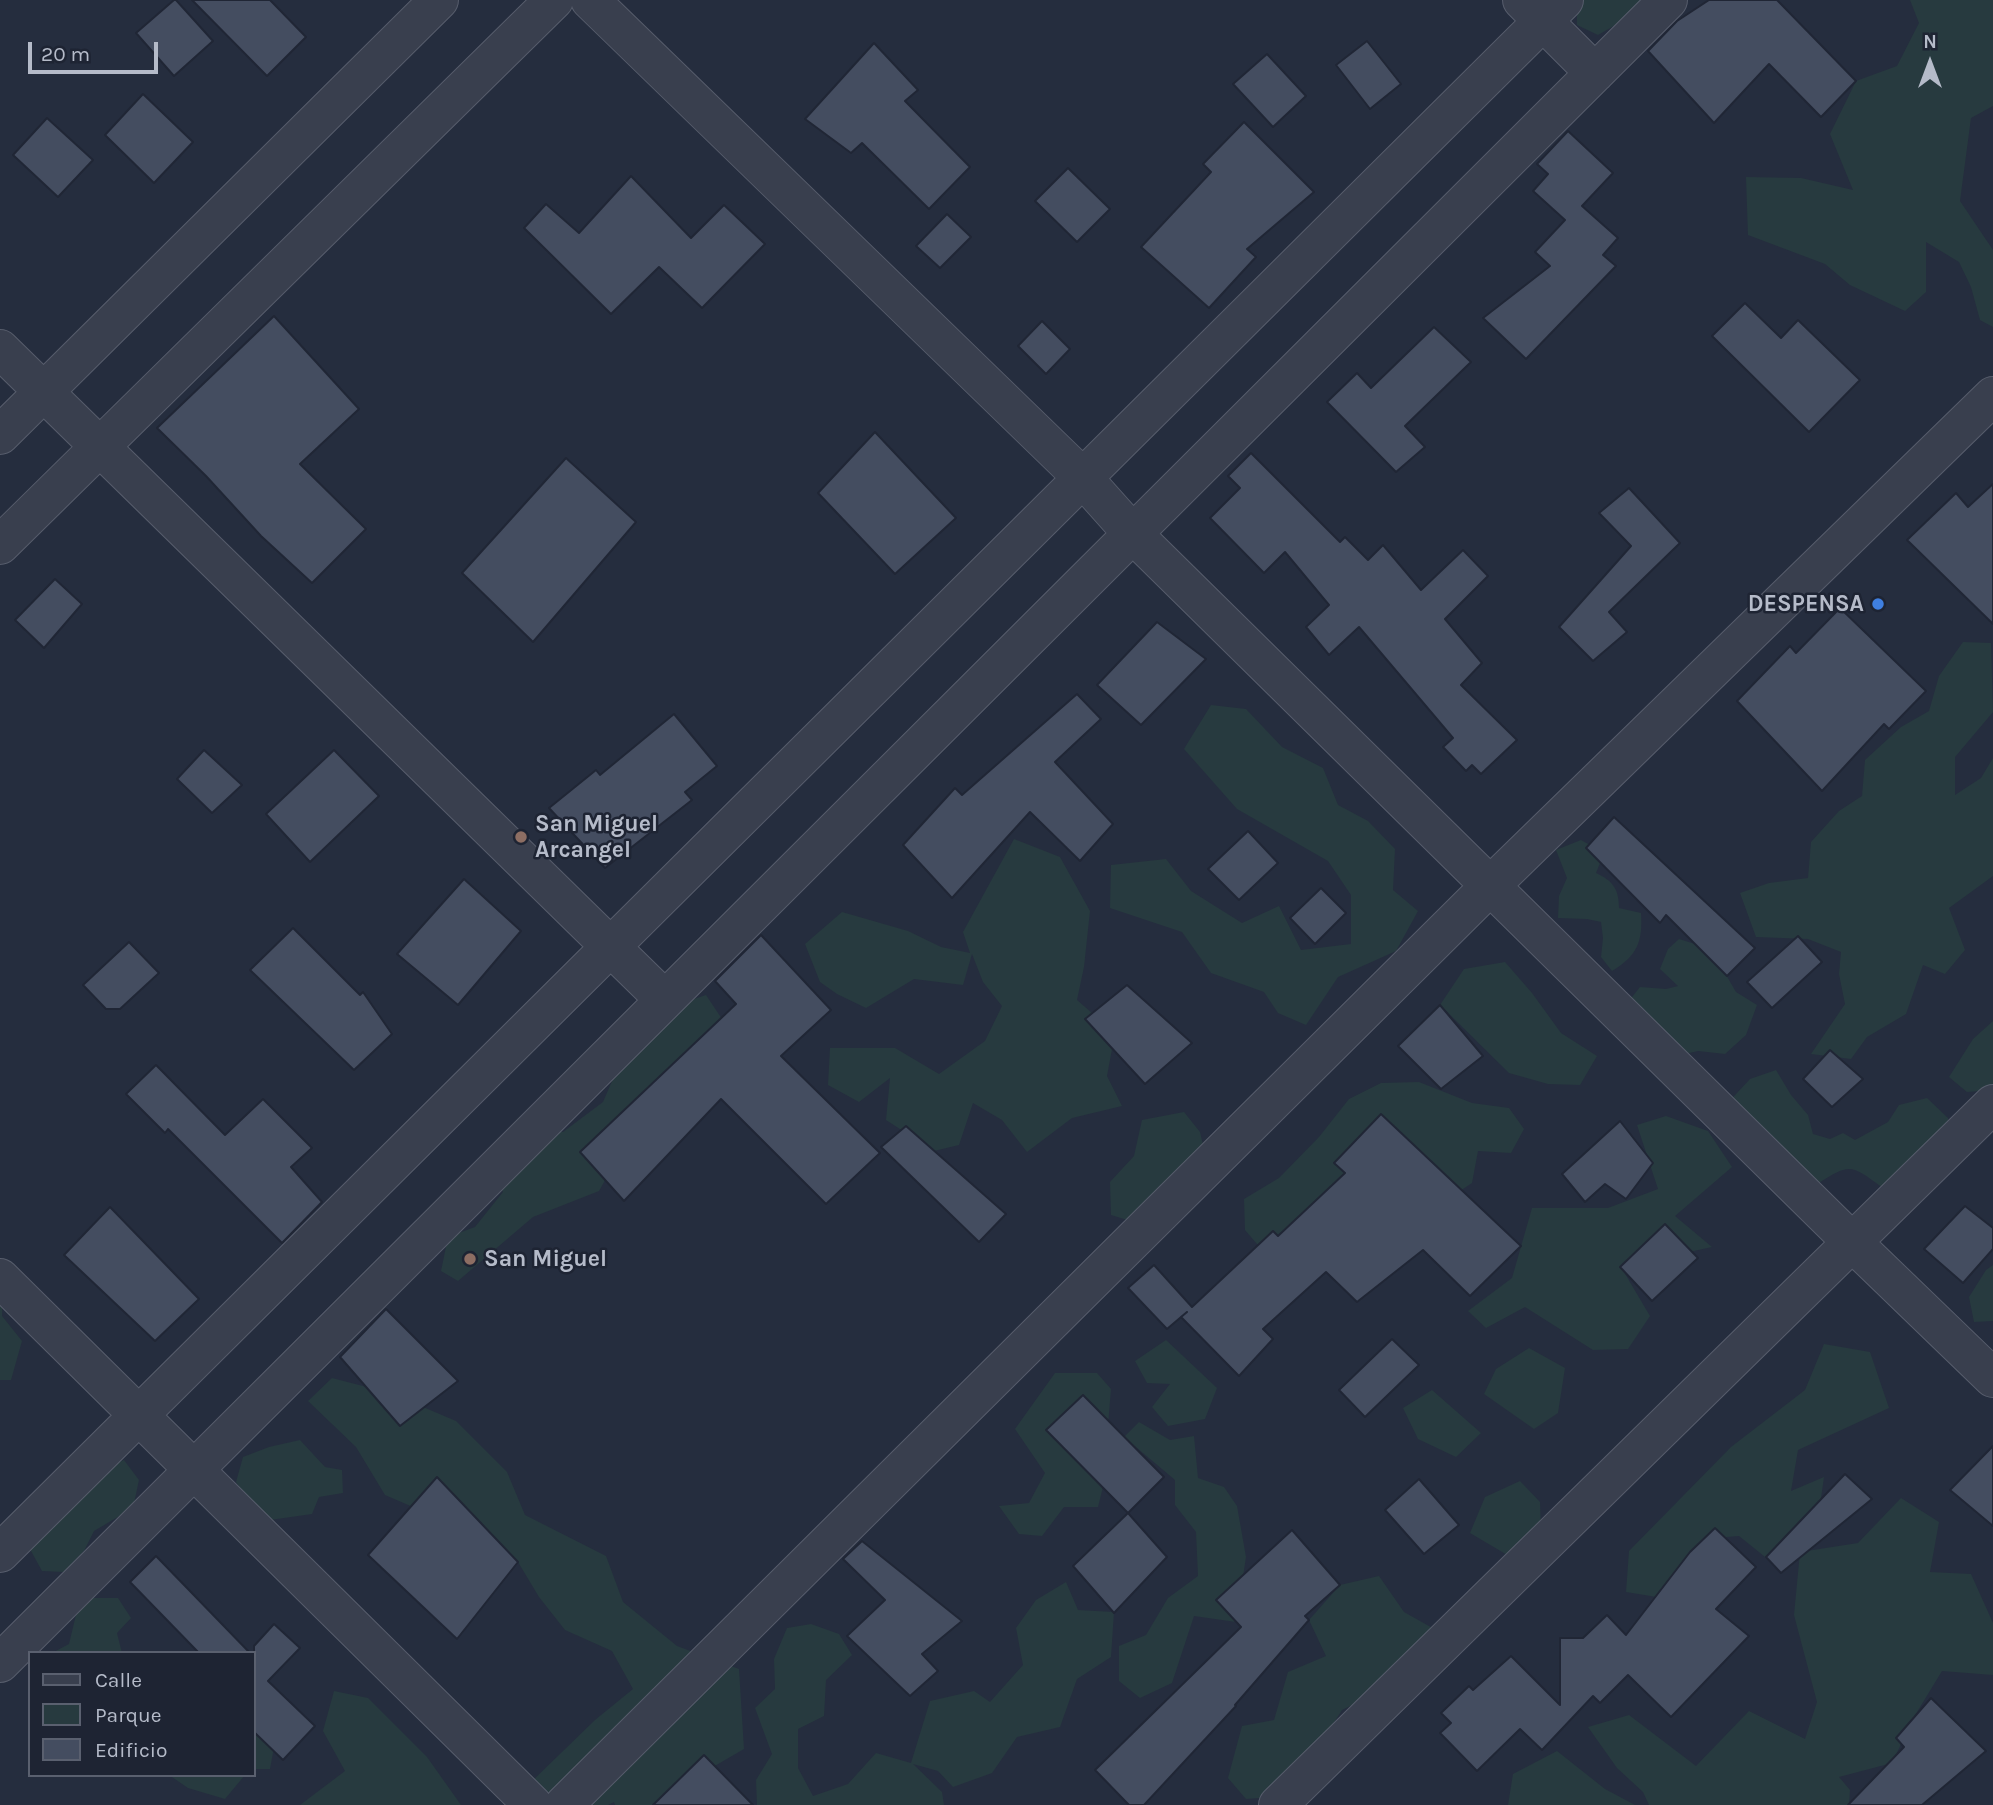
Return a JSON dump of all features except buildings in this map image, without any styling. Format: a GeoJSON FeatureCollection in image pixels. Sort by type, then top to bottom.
{"type":"FeatureCollection","features":[{"type":"Feature","properties":{"kind":"street"},"geometry":{"type":"LineString","coordinates":[[0,435],[439,0]]}},
{"type":"Feature","properties":{"kind":"street"},"geometry":{"type":"LineString","coordinates":[[0,545],[554,0]]}},
{"type":"Feature","properties":{"kind":"street"},"geometry":{"type":"LineString","coordinates":[[590,0],[1083,478],[1133,534],[1993,1378]]}},
{"type":"Feature","properties":{"kind":"street"},"geometry":{"type":"LineString","coordinates":[[0,1663],[1668,0]]}},
{"type":"Feature","properties":{"kind":"street"},"geometry":{"type":"LineString","coordinates":[[0,1553],[1083,478],[1543,7],[1595,73]]}},
{"type":"Feature","properties":{"kind":"street"},"geometry":{"type":"LineString","coordinates":[[0,349],[665,1000]]}},
{"type":"Feature","properties":{"kind":"street"},"geometry":{"type":"LineString","coordinates":[[564,1805],[1490,886],[1993,396]]}},
{"type":"Feature","properties":{"kind":"street"},"geometry":{"type":"LineString","coordinates":[[1278,1805],[1993,1104]]}},
{"type":"Feature","properties":{"kind":"street"},"geometry":{"type":"LineString","coordinates":[[0,1278],[533,1805]]}},
{"type":"Feature","properties":{"kind":"green space"},"geometry":{"type":"Polygon","coordinates":[[[1659,0],[1598,35],[1577,25],[1577,2],[1659,0]]]}},
{"type":"Feature","properties":{"kind":"green space"},"geometry":{"type":"Polygon","coordinates":[[[1910,0],[1993,0],[1993,106],[1971,118],[1960,201],[1993,250],[1993,327],[1980,320],[1971,287],[1959,262],[1926,242],[1926,292],[1905,311],[1850,285],[1825,264],[1748,235],[1746,177],[1801,178],[1853,190],[1830,134],[1856,81],[1897,66],[1919,23],[1910,0]]]}},
{"type":"Feature","properties":{"kind":"green space"},"geometry":{"type":"Polygon","coordinates":[[[1963,642],[1991,643],[1993,712],[1955,757],[1955,795],[1981,778],[1993,758],[1993,876],[1949,908],[1965,950],[1945,974],[1923,965],[1906,1014],[1867,1037],[1851,1059],[1811,1054],[1845,1004],[1839,974],[1841,952],[1808,939],[1756,937],[1740,893],[1769,883],[1808,878],[1811,842],[1839,811],[1862,796],[1865,760],[1901,727],[1929,711],[1939,676],[1963,642]]]}},
{"type":"Feature","properties":{"kind":"green space"},"geometry":{"type":"Polygon","coordinates":[[[1211,705],[1246,709],[1282,747],[1323,768],[1338,805],[1368,821],[1395,849],[1393,890],[1418,911],[1396,951],[1338,977],[1306,1025],[1278,1013],[1264,992],[1211,973],[1182,932],[1110,908],[1111,865],[1166,859],[1191,891],[1242,923],[1279,906],[1301,950],[1351,944],[1351,895],[1328,861],[1237,809],[1184,749],[1211,705]]]}},
{"type":"Feature","properties":{"kind":"green space"},"geometry":{"type":"Polygon","coordinates":[[[1014,839],[1060,857],[1090,911],[1084,967],[1077,1000],[1115,1033],[1107,1076],[1122,1106],[1072,1118],[1027,1152],[1002,1120],[973,1103],[959,1145],[934,1151],[886,1120],[890,1078],[859,1102],[828,1085],[830,1048],[895,1048],[939,1074],[985,1041],[1002,1006],[983,982],[972,954],[963,985],[914,979],[866,1008],[820,982],[805,944],[842,912],[908,931],[941,947],[970,953],[963,932],[1014,839]]]}},
{"type":"Feature","properties":{"kind":"green space"},"geometry":{"type":"Polygon","coordinates":[[[1581,840],[1604,853],[1596,873],[1614,886],[1619,908],[1641,913],[1641,932],[1637,947],[1627,960],[1612,971],[1601,957],[1601,922],[1558,918],[1559,896],[1567,878],[1556,850],[1581,840]]]}},
{"type":"Feature","properties":{"kind":"green space"},"geometry":{"type":"Polygon","coordinates":[[[1679,939],[1711,949],[1736,992],[1757,1005],[1746,1035],[1725,1054],[1698,1051],[1676,1056],[1628,1002],[1640,987],[1666,989],[1678,986],[1660,969],[1668,949],[1679,939]]]}},
{"type":"Feature","properties":{"kind":"green space"},"geometry":{"type":"Polygon","coordinates":[[[1505,962],[1561,1033],[1597,1056],[1580,1085],[1548,1084],[1509,1073],[1440,1005],[1464,969],[1505,962]]]}},
{"type":"Feature","properties":{"kind":"green space"},"geometry":{"type":"Polygon","coordinates":[[[706,995],[728,1028],[634,1129],[599,1191],[533,1217],[458,1281],[441,1271],[448,1237],[475,1227],[503,1192],[484,1156],[519,1127],[563,1132],[603,1102],[619,1065],[670,1007],[706,995]]]}},
{"type":"Feature","properties":{"kind":"green space"},"geometry":{"type":"Polygon","coordinates":[[[1993,1021],[1993,1090],[1967,1092],[1949,1077],[1973,1039],[1993,1021]]]}},
{"type":"Feature","properties":{"kind":"green space"},"geometry":{"type":"Polygon","coordinates":[[[1776,1070],[1791,1095],[1808,1115],[1813,1134],[1830,1139],[1843,1133],[1855,1140],[1888,1122],[1899,1105],[1927,1098],[1948,1118],[1948,1136],[1883,1188],[1864,1174],[1850,1169],[1837,1172],[1817,1184],[1724,1107],[1750,1079],[1776,1070]]]}},
{"type":"Feature","properties":{"kind":"green space"},"geometry":{"type":"Polygon","coordinates":[[[1419,1082],[1472,1103],[1509,1108],[1524,1129],[1511,1153],[1478,1151],[1472,1183],[1445,1201],[1269,1258],[1245,1230],[1244,1199],[1279,1178],[1319,1137],[1349,1099],[1381,1083],[1419,1082]]]}},
{"type":"Feature","properties":{"kind":"green space"},"geometry":{"type":"Polygon","coordinates":[[[1184,1112],[1200,1132],[1208,1166],[1147,1226],[1111,1215],[1110,1182],[1134,1156],[1142,1120],[1184,1112]]]}},
{"type":"Feature","properties":{"kind":"green space"},"geometry":{"type":"Polygon","coordinates":[[[1666,1116],[1708,1131],[1732,1167],[1675,1216],[1712,1247],[1621,1267],[1650,1316],[1628,1349],[1593,1350],[1525,1307],[1486,1328],[1468,1311],[1512,1278],[1532,1208],[1608,1208],[1658,1189],[1637,1125],[1666,1116]]]}},
{"type":"Feature","properties":{"kind":"green space"},"geometry":{"type":"Polygon","coordinates":[[[1993,1265],[1993,1321],[1974,1322],[1969,1297],[1986,1270],[1993,1265]]]}},
{"type":"Feature","properties":{"kind":"green space"},"geometry":{"type":"Polygon","coordinates":[[[0,1289],[3,1292],[2,1316],[22,1341],[11,1380],[0,1380],[0,1289]]]}},
{"type":"Feature","properties":{"kind":"green space"},"geometry":{"type":"Polygon","coordinates":[[[1166,1340],[1217,1388],[1205,1419],[1168,1426],[1152,1407],[1170,1384],[1147,1383],[1135,1361],[1166,1340]]]}},
{"type":"Feature","properties":{"kind":"green space"},"geometry":{"type":"Polygon","coordinates":[[[1824,1344],[1870,1352],[1889,1408],[1798,1450],[1791,1491],[1824,1477],[1816,1534],[1780,1569],[1739,1536],[1703,1539],[1675,1600],[1626,1592],[1629,1551],[1731,1447],[1805,1390],[1824,1344]]]}},
{"type":"Feature","properties":{"kind":"green space"},"geometry":{"type":"Polygon","coordinates":[[[1529,1348],[1565,1368],[1558,1413],[1534,1429],[1484,1394],[1496,1369],[1529,1348]]]}},
{"type":"Feature","properties":{"kind":"green space"},"geometry":{"type":"Polygon","coordinates":[[[1055,1373],[1097,1373],[1111,1389],[1103,1487],[1098,1507],[1064,1507],[1042,1536],[1019,1534],[999,1506],[1029,1503],[1045,1473],[1015,1429],[1055,1373]]]}},
{"type":"Feature","properties":{"kind":"green space"},"geometry":{"type":"Polygon","coordinates":[[[332,1378],[390,1393],[456,1421],[507,1472],[525,1515],[606,1556],[623,1602],[677,1646],[739,1669],[744,1749],[675,1789],[682,1805],[615,1805],[614,1802],[608,1805],[547,1805],[528,1785],[595,1720],[633,1689],[612,1651],[565,1630],[539,1597],[518,1562],[443,1520],[385,1495],[356,1447],[308,1401],[332,1378]]]}},
{"type":"Feature","properties":{"kind":"green space"},"geometry":{"type":"Polygon","coordinates":[[[1432,1390],[1481,1433],[1456,1457],[1418,1439],[1403,1408],[1432,1390]]]}},
{"type":"Feature","properties":{"kind":"green space"},"geometry":{"type":"Polygon","coordinates":[[[1139,1422],[1170,1440],[1194,1436],[1198,1478],[1224,1487],[1237,1506],[1246,1557],[1236,1622],[1194,1616],[1172,1683],[1140,1698],[1119,1681],[1119,1646],[1146,1635],[1168,1598],[1198,1576],[1196,1532],[1175,1505],[1175,1480],[1124,1437],[1139,1422]]]}},
{"type":"Feature","properties":{"kind":"green space"},"geometry":{"type":"Polygon","coordinates":[[[300,1440],[325,1467],[342,1470],[343,1493],[319,1497],[312,1514],[263,1521],[236,1482],[243,1457],[269,1447],[300,1440]]]}},
{"type":"Feature","properties":{"kind":"green space"},"geometry":{"type":"Polygon","coordinates":[[[124,1460],[139,1480],[133,1508],[94,1531],[84,1551],[64,1572],[42,1571],[31,1551],[34,1527],[90,1474],[124,1460]]]}},
{"type":"Feature","properties":{"kind":"green space"},"geometry":{"type":"Polygon","coordinates":[[[1520,1481],[1540,1502],[1541,1531],[1514,1559],[1470,1533],[1485,1497],[1520,1481]]]}},
{"type":"Feature","properties":{"kind":"green space"},"geometry":{"type":"Polygon","coordinates":[[[1901,1498],[1939,1522],[1930,1572],[1971,1574],[1993,1623],[1993,1675],[1942,1671],[1914,1717],[1892,1763],[1839,1777],[1850,1790],[1849,1805],[1649,1805],[1643,1792],[1617,1768],[1588,1727],[1629,1715],[1696,1766],[1749,1711],[1805,1739],[1817,1702],[1794,1615],[1800,1552],[1858,1543],[1901,1498]]]}},
{"type":"Feature","properties":{"kind":"green space"},"geometry":{"type":"Polygon","coordinates":[[[1379,1576],[1404,1612],[1436,1630],[1380,1691],[1342,1710],[1287,1796],[1246,1799],[1228,1778],[1242,1726],[1274,1720],[1288,1672],[1326,1656],[1309,1620],[1340,1585],[1379,1576]]]}},
{"type":"Feature","properties":{"kind":"green space"},"geometry":{"type":"Polygon","coordinates":[[[1066,1582],[1078,1610],[1114,1612],[1111,1657],[1077,1679],[1060,1727],[1017,1737],[992,1773],[953,1787],[938,1771],[913,1764],[942,1792],[944,1805],[757,1805],[756,1780],[772,1754],[755,1708],[775,1689],[774,1659],[787,1628],[811,1624],[839,1634],[852,1655],[826,1680],[824,1716],[798,1729],[798,1768],[813,1796],[848,1784],[876,1753],[911,1763],[930,1701],[974,1691],[990,1702],[1023,1665],[1016,1628],[1036,1600],[1066,1582]]]}},
{"type":"Feature","properties":{"kind":"green space"},"geometry":{"type":"Polygon","coordinates":[[[80,1598],[118,1598],[131,1618],[117,1633],[122,1651],[56,1651],[69,1644],[80,1598]]]}},
{"type":"Feature","properties":{"kind":"green space"},"geometry":{"type":"Polygon","coordinates":[[[334,1691],[368,1698],[427,1757],[461,1805],[300,1805],[345,1771],[323,1731],[334,1691]]]}},
{"type":"Feature","properties":{"kind":"green space"},"geometry":{"type":"Polygon","coordinates":[[[256,1734],[275,1742],[270,1769],[256,1769],[256,1734]]]}},
{"type":"Feature","properties":{"kind":"green space"},"geometry":{"type":"Polygon","coordinates":[[[1557,1751],[1605,1789],[1635,1805],[1508,1805],[1513,1774],[1557,1751]]]}},
{"type":"Feature","properties":{"kind":"green space"},"geometry":{"type":"Polygon","coordinates":[[[172,1777],[243,1777],[225,1799],[188,1788],[172,1777]]]}},
{"type":"Feature","properties":{"kind":"place","name":"DESPENSA"},"geometry":{"type":"Point","coordinates":[1878,604]}},
{"type":"Feature","properties":{"kind":"place","name":"San Miguel Arcangel"},"geometry":{"type":"Point","coordinates":[521,837]}},
{"type":"Feature","properties":{"kind":"place","name":"San Miguel"},"geometry":{"type":"Point","coordinates":[470,1259]}}]}
